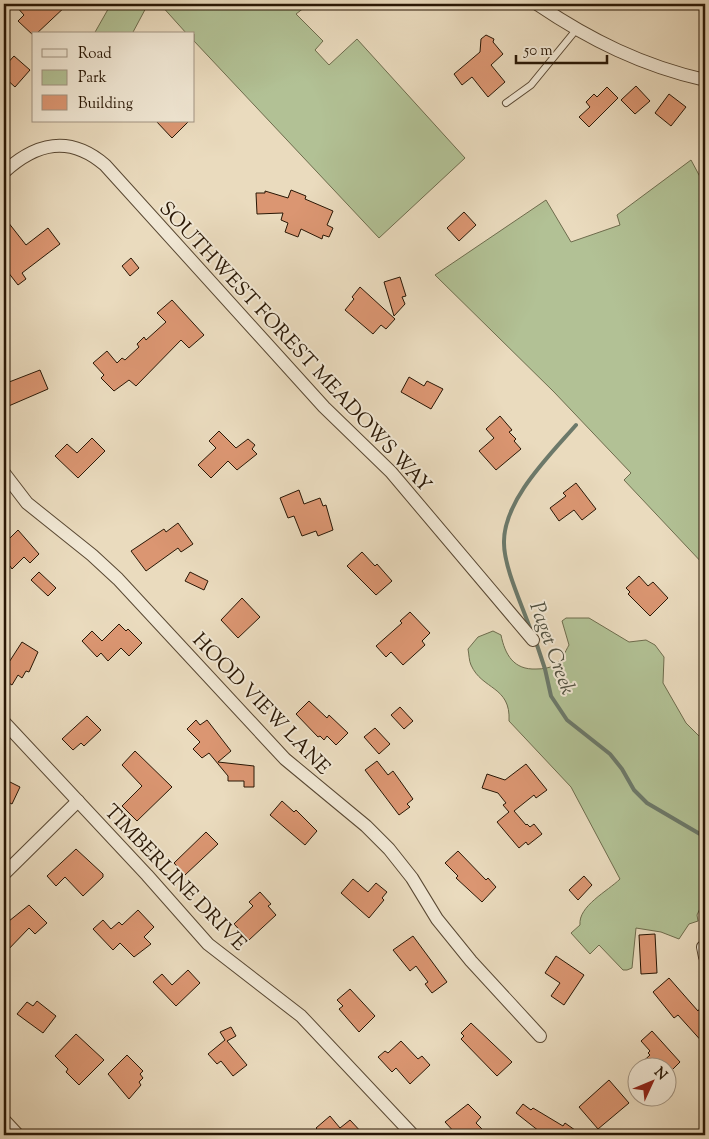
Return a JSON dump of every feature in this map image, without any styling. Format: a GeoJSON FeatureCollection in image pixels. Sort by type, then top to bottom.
{"type":"FeatureCollection","features":[{"type":"Feature","properties":{"kind":"street"},"geometry":{"type":"LineString","coordinates":[[537,4],[576,30],[634,59],[705,80]]}},
{"type":"Feature","properties":{"kind":"street","name":"SOUTHWEST FOREST MEADOWS WAY"},"geometry":{"type":"LineString","coordinates":[[4,172],[34,150],[59,146],[84,151],[105,165],[324,407],[391,472],[533,640]]}},
{"type":"Feature","properties":{"kind":"street","name":"HOOD VIEW LANE"},"geometry":{"type":"LineString","coordinates":[[4,473],[28,503],[92,555],[118,579],[285,759],[384,843],[412,878],[437,919],[471,961],[540,1036]]}},
{"type":"Feature","properties":{"kind":"street","name":"TIMBERLINE DRIVE"},"geometry":{"type":"LineString","coordinates":[[4,722],[208,944],[301,1016],[413,1135]]}},
{"type":"Feature","properties":{"kind":"street"},"geometry":{"type":"LineString","coordinates":[[4,874],[78,801]]}},
{"type":"Feature","properties":{"kind":"street"},"geometry":{"type":"LineString","coordinates":[[4,1120],[18,1135]]}},
{"type":"Feature","properties":{"kind":"lane"},"geometry":{"type":"LineString","coordinates":[[506,103],[531,85],[576,30]]}},
{"type":"Feature","properties":{"kind":"green space"},"geometry":{"type":"Polygon","coordinates":[[[111,4],[148,4],[133,32],[95,32],[111,4]]]}},
{"type":"Feature","properties":{"kind":"green space"},"geometry":{"type":"Polygon","coordinates":[[[160,4],[309,4],[296,14],[323,41],[315,50],[329,65],[357,39],[465,158],[379,238],[195,42],[195,32],[185,32],[160,4]]]}},
{"type":"Feature","properties":{"kind":"green space"},"geometry":{"type":"Polygon","coordinates":[[[691,160],[705,186],[705,566],[624,480],[631,473],[554,392],[435,275],[546,200],[571,242],[620,225],[617,215],[691,160]]]}},
{"type":"Feature","properties":{"kind":"green space"},"geometry":{"type":"Polygon","coordinates":[[[566,618],[589,618],[629,642],[646,640],[655,645],[664,657],[663,683],[686,723],[705,742],[705,898],[697,915],[698,921],[689,924],[679,939],[661,932],[636,928],[632,968],[627,970],[623,970],[599,945],[590,954],[571,933],[580,925],[584,911],[589,905],[620,879],[571,787],[509,721],[508,710],[501,694],[476,673],[469,659],[468,649],[478,637],[493,631],[501,635],[508,655],[516,664],[528,669],[549,668],[557,663],[569,645],[562,621],[566,618]]]}},
{"type":"Feature","properties":{"kind":"building"},"geometry":{"type":"Polygon","coordinates":[[[14,4],[68,4],[38,32],[32,32],[32,34],[18,21],[24,15],[14,4]]]}},
{"type":"Feature","properties":{"kind":"building"},"geometry":{"type":"Polygon","coordinates":[[[486,35],[494,39],[493,42],[503,54],[491,65],[505,82],[488,97],[472,77],[462,85],[454,74],[480,52],[481,39],[486,35]]]}},
{"type":"Feature","properties":{"kind":"building"},"geometry":{"type":"Polygon","coordinates":[[[14,56],[30,70],[15,87],[4,77],[4,67],[14,56]]]}},
{"type":"Feature","properties":{"kind":"building"},"geometry":{"type":"Polygon","coordinates":[[[636,86],[650,101],[635,114],[621,100],[636,86]]]}},
{"type":"Feature","properties":{"kind":"building"},"geometry":{"type":"Polygon","coordinates":[[[607,87],[618,98],[589,127],[579,117],[590,107],[586,102],[594,94],[597,97],[607,87]]]}},
{"type":"Feature","properties":{"kind":"building"},"geometry":{"type":"Polygon","coordinates":[[[669,94],[686,107],[671,126],[655,113],[669,94]]]}},
{"type":"Feature","properties":{"kind":"building"},"geometry":{"type":"Polygon","coordinates":[[[157,122],[188,122],[172,138],[157,122]]]}},
{"type":"Feature","properties":{"kind":"building"},"geometry":{"type":"Polygon","coordinates":[[[291,190],[306,196],[305,199],[333,211],[327,225],[333,228],[329,237],[323,235],[322,239],[301,229],[298,237],[285,232],[288,223],[281,220],[283,213],[257,214],[256,193],[265,193],[265,191],[288,198],[291,190]]]}},
{"type":"Feature","properties":{"kind":"building"},"geometry":{"type":"Polygon","coordinates":[[[464,212],[476,225],[459,241],[447,228],[464,212]]]}},
{"type":"Feature","properties":{"kind":"building"},"geometry":{"type":"Polygon","coordinates":[[[4,217],[26,245],[48,228],[60,244],[22,273],[26,279],[18,285],[4,267],[4,217]]]}},
{"type":"Feature","properties":{"kind":"building"},"geometry":{"type":"Polygon","coordinates":[[[131,258],[139,268],[130,276],[122,266],[131,258]]]}},
{"type":"Feature","properties":{"kind":"building"},"geometry":{"type":"Polygon","coordinates":[[[400,277],[406,296],[402,297],[405,304],[394,316],[384,282],[400,277]]]}},
{"type":"Feature","properties":{"kind":"building"},"geometry":{"type":"Polygon","coordinates":[[[360,287],[395,319],[386,329],[381,325],[373,334],[345,310],[354,299],[352,297],[360,287]]]}},
{"type":"Feature","properties":{"kind":"building"},"geometry":{"type":"Polygon","coordinates":[[[172,300],[204,335],[189,348],[181,340],[136,386],[129,380],[114,391],[101,378],[104,375],[93,363],[107,351],[117,363],[122,358],[125,360],[139,347],[137,344],[144,337],[146,340],[166,322],[157,313],[172,300]]]}},
{"type":"Feature","properties":{"kind":"building"},"geometry":{"type":"Polygon","coordinates":[[[40,370],[48,389],[4,408],[4,384],[40,370]]]}},
{"type":"Feature","properties":{"kind":"building"},"geometry":{"type":"Polygon","coordinates":[[[409,377],[424,386],[427,381],[443,389],[431,409],[401,392],[409,377]]]}},
{"type":"Feature","properties":{"kind":"building"},"geometry":{"type":"Polygon","coordinates":[[[500,416],[512,430],[509,432],[516,439],[514,441],[521,449],[496,470],[479,451],[494,438],[486,429],[500,416]]]}},
{"type":"Feature","properties":{"kind":"building"},"geometry":{"type":"Polygon","coordinates":[[[219,431],[236,448],[248,439],[255,445],[252,449],[257,454],[237,470],[228,461],[211,478],[198,465],[216,448],[209,441],[219,431]]]}},
{"type":"Feature","properties":{"kind":"building"},"geometry":{"type":"Polygon","coordinates":[[[92,438],[105,451],[78,478],[55,456],[67,444],[77,453],[92,438]]]}},
{"type":"Feature","properties":{"kind":"building"},"geometry":{"type":"Polygon","coordinates":[[[576,483],[596,509],[582,520],[574,510],[559,521],[550,508],[566,496],[563,493],[576,483]]]}},
{"type":"Feature","properties":{"kind":"building"},"geometry":{"type":"Polygon","coordinates":[[[299,490],[304,504],[320,498],[323,506],[326,505],[333,530],[318,536],[316,531],[302,536],[294,516],[288,518],[280,498],[299,490]]]}},
{"type":"Feature","properties":{"kind":"building"},"geometry":{"type":"Polygon","coordinates":[[[178,523],[193,544],[181,552],[178,548],[146,571],[131,551],[164,529],[166,532],[178,523]]]}},
{"type":"Feature","properties":{"kind":"building"},"geometry":{"type":"Polygon","coordinates":[[[18,530],[39,554],[30,563],[24,557],[12,569],[10,566],[4,572],[4,548],[9,543],[7,541],[18,530]]]}},
{"type":"Feature","properties":{"kind":"building"},"geometry":{"type":"Polygon","coordinates":[[[362,552],[375,566],[377,564],[392,581],[376,595],[347,566],[362,552]]]}},
{"type":"Feature","properties":{"kind":"building"},"geometry":{"type":"Polygon","coordinates":[[[39,572],[56,588],[48,596],[31,580],[39,572]]]}},
{"type":"Feature","properties":{"kind":"building"},"geometry":{"type":"Polygon","coordinates":[[[190,572],[208,581],[204,590],[185,581],[190,572]]]}},
{"type":"Feature","properties":{"kind":"building"},"geometry":{"type":"Polygon","coordinates":[[[639,576],[648,586],[653,582],[668,598],[650,616],[628,594],[630,592],[626,588],[639,576]]]}},
{"type":"Feature","properties":{"kind":"building"},"geometry":{"type":"Polygon","coordinates":[[[242,598],[260,617],[238,638],[221,620],[242,598]]]}},
{"type":"Feature","properties":{"kind":"building"},"geometry":{"type":"Polygon","coordinates":[[[410,612],[430,633],[422,641],[425,645],[403,665],[391,652],[386,657],[376,646],[402,623],[400,621],[410,612]]]}},
{"type":"Feature","properties":{"kind":"building"},"geometry":{"type":"Polygon","coordinates":[[[119,624],[126,631],[128,629],[142,643],[129,656],[121,648],[108,661],[101,653],[97,657],[82,641],[92,631],[102,641],[119,624]]]}},
{"type":"Feature","properties":{"kind":"building"},"geometry":{"type":"Polygon","coordinates":[[[22,642],[38,652],[29,672],[26,671],[22,678],[18,675],[12,685],[4,680],[4,670],[22,642]]]}},
{"type":"Feature","properties":{"kind":"building"},"geometry":{"type":"Polygon","coordinates":[[[309,701],[327,718],[329,715],[348,733],[336,745],[327,736],[324,740],[320,736],[318,737],[296,714],[309,701]]]}},
{"type":"Feature","properties":{"kind":"building"},"geometry":{"type":"Polygon","coordinates":[[[400,707],[413,721],[404,729],[391,715],[400,707]]]}},
{"type":"Feature","properties":{"kind":"building"},"geometry":{"type":"Polygon","coordinates":[[[87,716],[101,730],[84,746],[81,743],[73,750],[62,739],[87,716]]]}},
{"type":"Feature","properties":{"kind":"building"},"geometry":{"type":"Polygon","coordinates":[[[196,720],[200,725],[207,720],[231,751],[218,762],[254,766],[254,787],[244,787],[244,781],[228,781],[228,776],[209,753],[202,758],[193,749],[200,742],[187,729],[196,720]]]}},
{"type":"Feature","properties":{"kind":"building"},"geometry":{"type":"Polygon","coordinates":[[[375,728],[390,744],[379,754],[364,737],[375,728]]]}},
{"type":"Feature","properties":{"kind":"building"},"geometry":{"type":"Polygon","coordinates":[[[135,751],[172,787],[137,821],[122,806],[142,786],[122,765],[135,751]]]}},
{"type":"Feature","properties":{"kind":"building"},"geometry":{"type":"Polygon","coordinates":[[[377,761],[388,775],[393,771],[413,799],[407,804],[410,807],[399,815],[365,770],[377,761]]]}},
{"type":"Feature","properties":{"kind":"building"},"geometry":{"type":"Polygon","coordinates":[[[526,764],[547,790],[536,798],[534,795],[514,811],[526,825],[530,827],[534,824],[542,834],[528,845],[526,842],[519,848],[497,822],[509,812],[503,805],[506,803],[498,793],[482,788],[487,774],[505,780],[526,764]]]}},
{"type":"Feature","properties":{"kind":"building"},"geometry":{"type":"Polygon","coordinates":[[[4,779],[20,787],[12,804],[4,800],[4,779]]]}},
{"type":"Feature","properties":{"kind":"building"},"geometry":{"type":"Polygon","coordinates":[[[282,801],[294,812],[296,810],[317,831],[305,845],[270,815],[282,801]]]}},
{"type":"Feature","properties":{"kind":"building"},"geometry":{"type":"Polygon","coordinates":[[[206,832],[218,844],[185,875],[174,863],[206,832]]]}},
{"type":"Feature","properties":{"kind":"building"},"geometry":{"type":"Polygon","coordinates":[[[76,849],[103,874],[103,877],[83,896],[65,877],[56,886],[47,876],[76,849]]]}},
{"type":"Feature","properties":{"kind":"building"},"geometry":{"type":"Polygon","coordinates":[[[458,851],[486,880],[488,878],[496,887],[482,902],[456,878],[458,876],[445,863],[458,851]]]}},
{"type":"Feature","properties":{"kind":"building"},"geometry":{"type":"Polygon","coordinates":[[[584,876],[592,885],[578,900],[569,890],[584,876]]]}},
{"type":"Feature","properties":{"kind":"building"},"geometry":{"type":"Polygon","coordinates":[[[353,879],[368,892],[376,883],[387,892],[382,898],[384,900],[369,918],[341,893],[353,879]]]}},
{"type":"Feature","properties":{"kind":"building"},"geometry":{"type":"Polygon","coordinates":[[[260,892],[271,904],[268,906],[276,915],[249,940],[234,924],[253,906],[249,902],[260,892]]]}},
{"type":"Feature","properties":{"kind":"building"},"geometry":{"type":"Polygon","coordinates":[[[29,905],[47,923],[35,934],[29,928],[4,954],[4,925],[29,905]]]}},
{"type":"Feature","properties":{"kind":"building"},"geometry":{"type":"Polygon","coordinates":[[[138,910],[154,927],[144,937],[151,944],[134,957],[120,943],[113,950],[93,929],[103,920],[111,929],[119,922],[122,925],[138,910]]]}},
{"type":"Feature","properties":{"kind":"building"},"geometry":{"type":"Polygon","coordinates":[[[655,934],[657,973],[641,974],[639,935],[655,934]]]}},
{"type":"Feature","properties":{"kind":"building"},"geometry":{"type":"Polygon","coordinates":[[[413,936],[447,982],[432,993],[425,984],[428,982],[416,966],[410,971],[393,950],[413,936]]]}},
{"type":"Feature","properties":{"kind":"building"},"geometry":{"type":"Polygon","coordinates":[[[556,956],[584,975],[564,1005],[551,996],[560,983],[545,973],[556,956]]]}},
{"type":"Feature","properties":{"kind":"building"},"geometry":{"type":"Polygon","coordinates":[[[188,970],[200,983],[176,1006],[153,982],[162,974],[172,985],[188,970]]]}},
{"type":"Feature","properties":{"kind":"building"},"geometry":{"type":"Polygon","coordinates":[[[669,978],[698,1011],[701,1007],[705,1012],[705,1045],[678,1015],[674,1018],[653,992],[669,978]]]}},
{"type":"Feature","properties":{"kind":"building"},"geometry":{"type":"Polygon","coordinates":[[[350,989],[375,1016],[359,1032],[339,1009],[343,1006],[337,1000],[350,989]]]}},
{"type":"Feature","properties":{"kind":"building"},"geometry":{"type":"Polygon","coordinates":[[[37,1001],[56,1016],[43,1033],[17,1014],[27,1002],[33,1006],[37,1001]]]}},
{"type":"Feature","properties":{"kind":"building"},"geometry":{"type":"Polygon","coordinates":[[[471,1023],[512,1062],[497,1076],[461,1039],[464,1036],[461,1033],[471,1023]]]}},
{"type":"Feature","properties":{"kind":"building"},"geometry":{"type":"Polygon","coordinates":[[[231,1027],[236,1036],[227,1041],[247,1065],[233,1076],[221,1061],[217,1064],[208,1054],[225,1040],[220,1032],[231,1027]]]}},
{"type":"Feature","properties":{"kind":"building"},"geometry":{"type":"Polygon","coordinates":[[[652,1031],[675,1056],[649,1056],[648,1053],[650,1051],[641,1041],[652,1031]]]}},
{"type":"Feature","properties":{"kind":"building"},"geometry":{"type":"Polygon","coordinates":[[[76,1034],[104,1060],[79,1085],[66,1072],[68,1069],[55,1056],[76,1034]]]}},
{"type":"Feature","properties":{"kind":"building"},"geometry":{"type":"Polygon","coordinates":[[[401,1041],[418,1059],[422,1056],[430,1065],[410,1084],[396,1068],[392,1072],[378,1057],[385,1051],[388,1053],[401,1041]]]}},
{"type":"Feature","properties":{"kind":"building"},"geometry":{"type":"Polygon","coordinates":[[[127,1055],[143,1071],[140,1074],[143,1078],[139,1082],[141,1085],[129,1099],[108,1074],[127,1055]]]}},
{"type":"Feature","properties":{"kind":"building"},"geometry":{"type":"Polygon","coordinates":[[[676,1058],[680,1062],[676,1066],[676,1058]]]}},
{"type":"Feature","properties":{"kind":"building"},"geometry":{"type":"Polygon","coordinates":[[[609,1080],[626,1100],[626,1106],[598,1129],[579,1107],[609,1080]]]}},
{"type":"Feature","properties":{"kind":"building"},"geometry":{"type":"Polygon","coordinates":[[[468,1104],[481,1117],[476,1123],[488,1135],[466,1135],[462,1131],[457,1135],[445,1122],[468,1104]]]}},
{"type":"Feature","properties":{"kind":"building"},"geometry":{"type":"Polygon","coordinates":[[[523,1104],[563,1126],[565,1123],[582,1135],[544,1135],[516,1113],[523,1104]]]}},
{"type":"Feature","properties":{"kind":"building"},"geometry":{"type":"Polygon","coordinates":[[[330,1116],[340,1128],[350,1120],[364,1135],[323,1135],[316,1128],[330,1116]]]}},
{"type":"Feature","properties":{"kind":"waterway","name":"Paget Creek"},"geometry":{"type":"LineString","coordinates":[[531,631],[507,564],[504,543],[506,527],[519,495],[541,465],[576,425]]}},
{"type":"Feature","properties":{"kind":"waterway","name":"Paget Creek"},"geometry":{"type":"LineString","coordinates":[[536,642],[551,696],[567,720],[610,754],[622,769],[634,790],[647,803],[705,837]]}}]}
